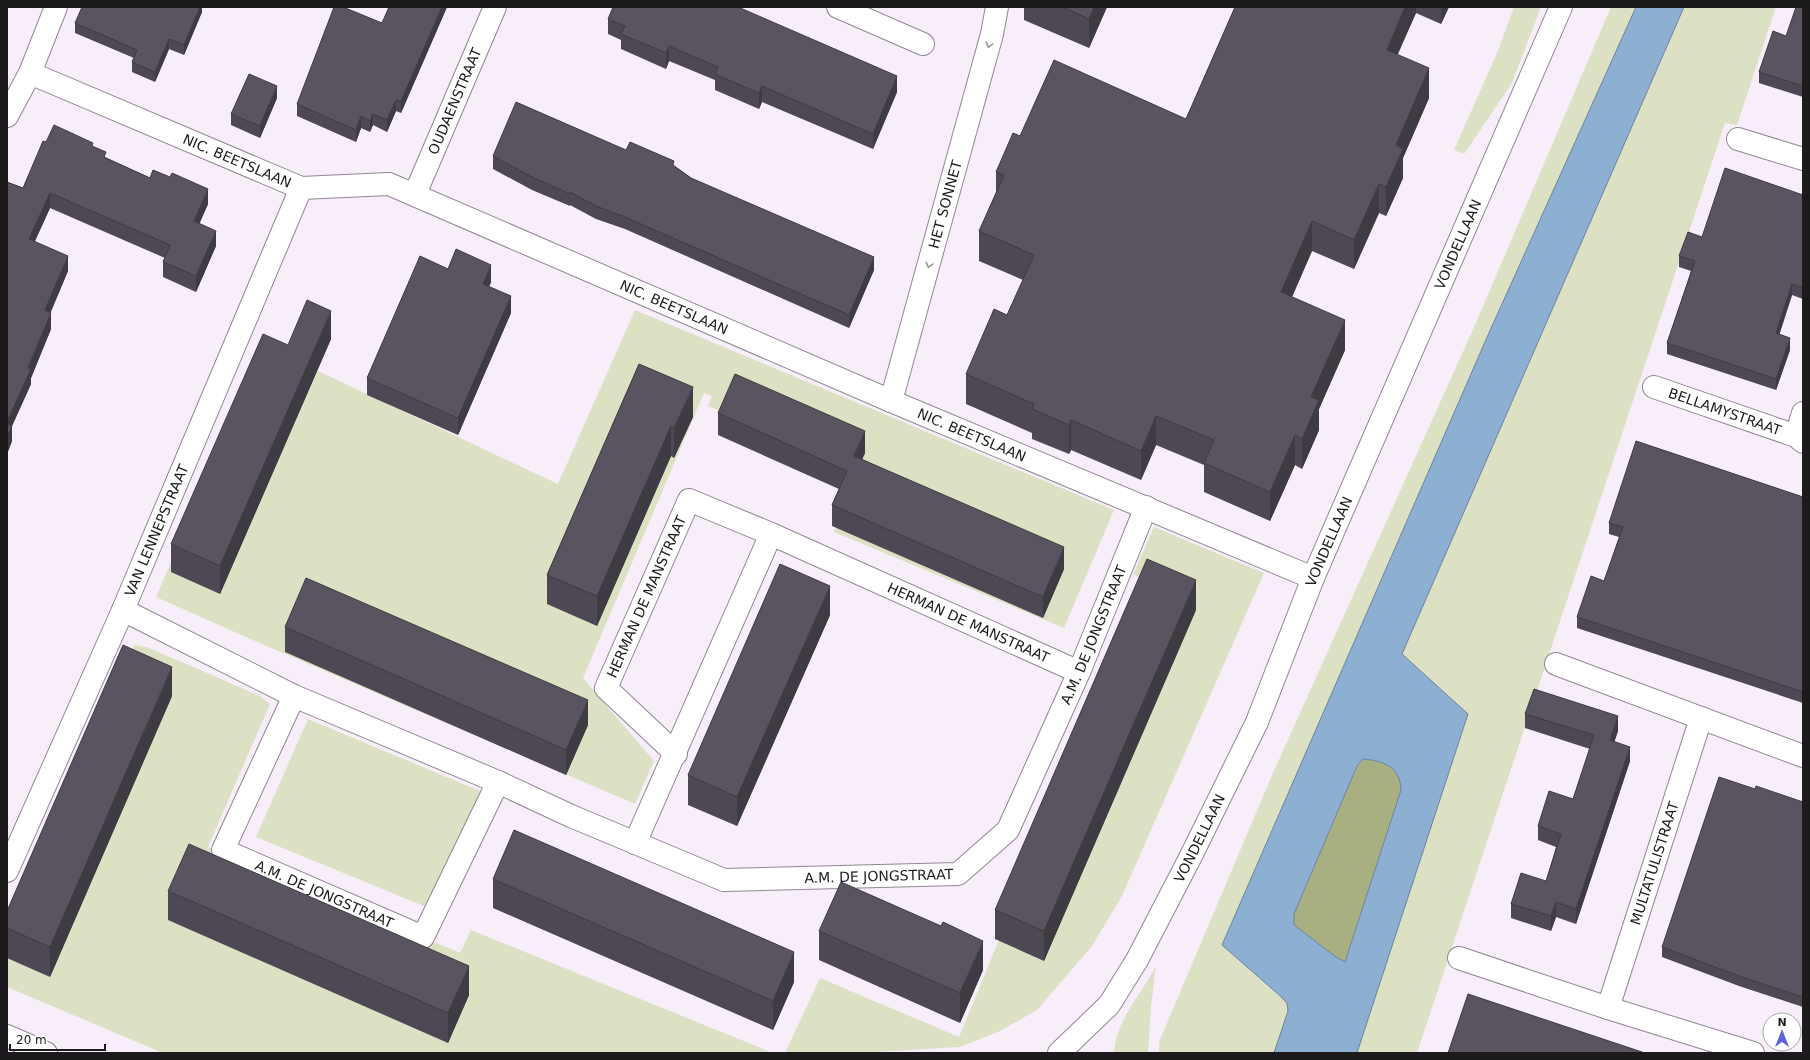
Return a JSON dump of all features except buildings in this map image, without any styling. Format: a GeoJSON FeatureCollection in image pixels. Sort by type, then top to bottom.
{"type":"FeatureCollection","features":[{"type":"Feature","properties":{"kind":"street"},"geometry":{"type":"LineString","coordinates":[[7,116],[30,73],[56,7]]}},
{"type":"Feature","properties":{"kind":"street","name":"OUDAENSTRAAT"},"geometry":{"type":"LineString","coordinates":[[415,194],[495,7]]}},
{"type":"Feature","properties":{"kind":"street"},"geometry":{"type":"LineString","coordinates":[[838,7],[923,44]]}},
{"type":"Feature","properties":{"kind":"street","name":"HET SONNET"},"geometry":{"type":"LineString","coordinates":[[891,401],[992,34],[997,7]]}},
{"type":"Feature","properties":{"kind":"street","name":"VONDELLAAN"},"geometry":{"type":"LineString","coordinates":[[1062,1052],[1109,1005],[1140,954],[1191,856],[1257,722],[1313,578],[1561,7]]}},
{"type":"Feature","properties":{"kind":"street","name":"NIC. BEETSLAAN"},"geometry":{"type":"LineString","coordinates":[[30,73],[301,188],[390,184],[891,401],[1313,578]]}},
{"type":"Feature","properties":{"kind":"street"},"geometry":{"type":"LineString","coordinates":[[1738,139],[1803,159]]}},
{"type":"Feature","properties":{"kind":"street","name":"VAN LENNEPSTRAAT"},"geometry":{"type":"LineString","coordinates":[[7,871],[123,610],[301,188]]}},
{"type":"Feature","properties":{"kind":"street","name":"BELLAMYSTRAAT"},"geometry":{"type":"LineString","coordinates":[[1654,388],[1799,439],[1803,414]]}},
{"type":"Feature","properties":{"kind":"street","name":"HERMAN DE MANSTRAAT"},"geometry":{"type":"LineString","coordinates":[[676,754],[606,688],[689,500],[771,534],[1079,672]]}},
{"type":"Feature","properties":{"kind":"street","name":"A.M. DE JONGSTRAAT"},"geometry":{"type":"LineString","coordinates":[[123,610],[294,696],[724,880],[958,874],[1008,830],[1079,672],[1146,507]]}},
{"type":"Feature","properties":{"kind":"street"},"geometry":{"type":"LineString","coordinates":[[635,843],[676,754],[771,534]]}},
{"type":"Feature","properties":{"kind":"street"},"geometry":{"type":"LineString","coordinates":[[1556,664],[1803,756]]}},
{"type":"Feature","properties":{"kind":"street","name":"A.M. DE JONGSTRAAT"},"geometry":{"type":"LineString","coordinates":[[294,696],[223,850],[423,937],[498,782]]}},
{"type":"Feature","properties":{"kind":"street","name":"MULTATULISTRAAT"},"geometry":{"type":"LineString","coordinates":[[1608,1008],[1701,718]]}},
{"type":"Feature","properties":{"kind":"street"},"geometry":{"type":"LineString","coordinates":[[1458,958],[1608,1008],[1753,1053]]}},
{"type":"Feature","properties":{"kind":"street"},"geometry":{"type":"LineString","coordinates":[[7,1036],[46,1053]]}},
{"type":"Feature","properties":{"kind":"green space"},"geometry":{"type":"Polygon","coordinates":[[[1514,7],[1541,7],[1512,83],[1464,154],[1454,150],[1498,51],[1514,7]]]}},
{"type":"Feature","properties":{"kind":"green space"},"geometry":{"type":"Polygon","coordinates":[[[1611,7],[1636,7],[1488,335],[1222,945],[1287,1003],[1288,1011],[1274,1053],[1159,1053],[1159,1042],[1273,773],[1475,325],[1611,7]]]}},
{"type":"Feature","properties":{"kind":"green space"},"geometry":{"type":"Polygon","coordinates":[[[1684,7],[1776,7],[1737,125],[1725,123],[1417,1053],[1357,1053],[1468,714],[1402,654],[1684,7]]]}},
{"type":"Feature","properties":{"kind":"green space"},"geometry":{"type":"Polygon","coordinates":[[[635,310],[1114,510],[1064,628],[834,532],[853,486],[732,416],[708,406],[712,396],[704,393],[583,678],[654,761],[635,804],[156,597],[265,346],[558,484],[635,310]]]}},
{"type":"Feature","properties":{"kind":"green space"},"geometry":{"type":"Polygon","coordinates":[[[1154,527],[1264,573],[1122,896],[1092,946],[1037,1010],[1000,1031],[960,1047],[858,1053],[785,1053],[820,978],[959,1037],[1146,583],[1133,574],[1154,527]]]}},
{"type":"Feature","properties":{"kind":"green space"},"geometry":{"type":"Polygon","coordinates":[[[134,645],[147,647],[260,696],[270,704],[208,847],[460,953],[471,930],[773,1053],[163,1053],[7,987],[7,938],[134,645]]]}},
{"type":"Feature","properties":{"kind":"green space"},"geometry":{"type":"Polygon","coordinates":[[[308,719],[480,791],[431,909],[256,837],[308,719]]]}},
{"type":"Feature","properties":{"kind":"green space"},"geometry":{"type":"Polygon","coordinates":[[[1363,759],[1378,761],[1390,766],[1398,776],[1401,791],[1345,962],[1336,957],[1294,925],[1294,914],[1357,766],[1363,759]]]}},
{"type":"Feature","properties":{"kind":"green space"},"geometry":{"type":"Polygon","coordinates":[[[1156,966],[1151,1007],[1148,1053],[1114,1053],[1119,1030],[1124,1019],[1156,966]]]}},
{"type":"Feature","properties":{"kind":"water"},"geometry":{"type":"Polygon","coordinates":[[[1636,7],[1684,7],[1402,654],[1468,714],[1357,1053],[1274,1053],[1288,1011],[1287,1003],[1222,945],[1488,335],[1636,7]],[[1363,759],[1357,766],[1294,914],[1294,925],[1336,957],[1345,962],[1401,790],[1398,776],[1390,767],[1378,761],[1363,759]]]}}]}
